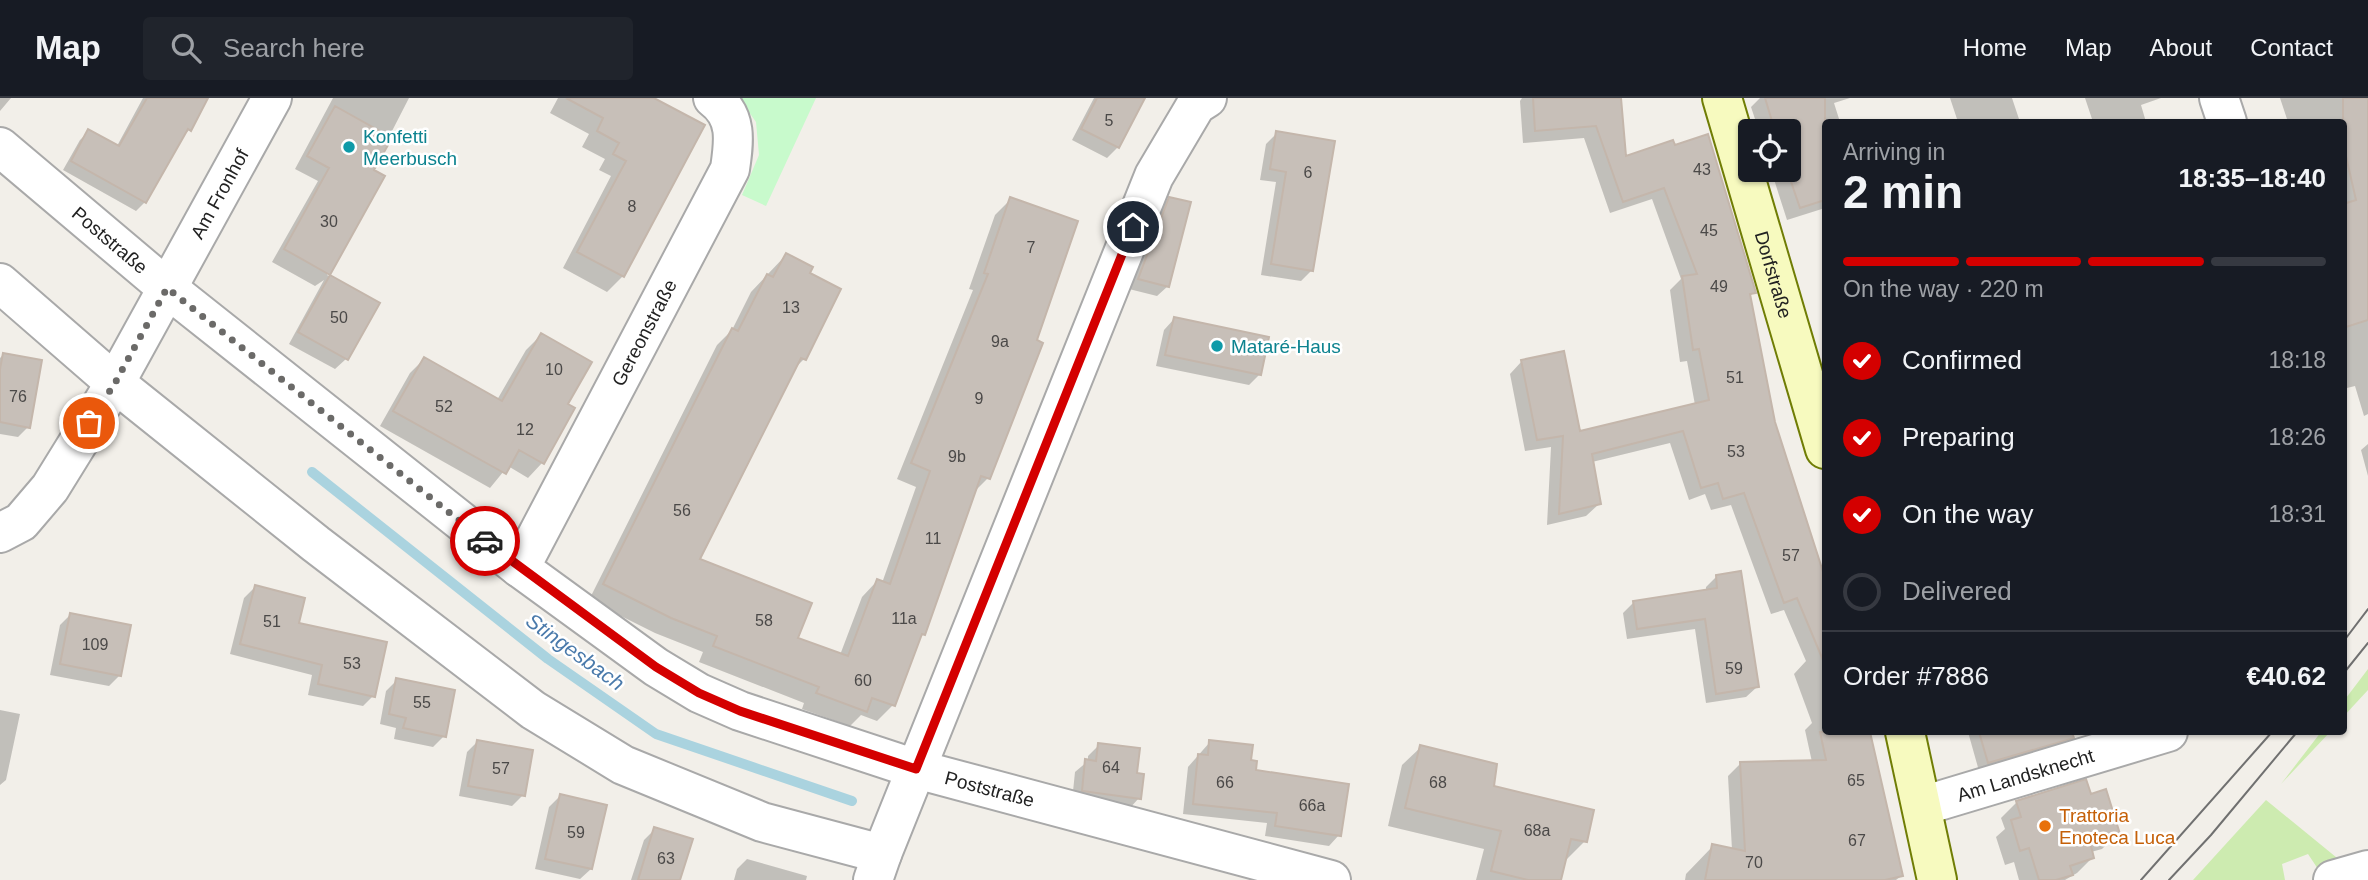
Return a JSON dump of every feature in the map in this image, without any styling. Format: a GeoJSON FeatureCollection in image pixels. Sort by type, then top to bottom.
{"type":"FeatureCollection","features":[{"type":"Feature","properties":{"kind":"main road","name":"Dorfstraße"},"geometry":{"type":"LineString","coordinates":[[1722,98],[1822,439]]}},
{"type":"Feature","properties":{"kind":"main road"},"geometry":{"type":"LineString","coordinates":[[1906,735],[1937,880]]}},
{"type":"Feature","properties":{"kind":"street","name":"Am Fronhof"},"geometry":{"type":"LineString","coordinates":[[0,533],[21,523],[50,488],[115,383],[272,98]]}},
{"type":"Feature","properties":{"kind":"street","name":"Gereonstraße"},"geometry":{"type":"LineString","coordinates":[[520,568],[730,169],[734,138],[726,107],[713,98]]}},
{"type":"Feature","properties":{"kind":"street"},"geometry":{"type":"LineString","coordinates":[[0,283],[115,383],[316,544],[533,710],[623,765],[877,867],[1154,176],[1196,105],[1207,98]]}},
{"type":"Feature","properties":{"kind":"street"},"geometry":{"type":"LineString","coordinates":[[2219,98],[2226,119]]}},
{"type":"Feature","properties":{"kind":"street","name":"Poststraße"},"geometry":{"type":"LineString","coordinates":[[0,147],[306,401],[520,568],[656,667],[699,693],[740,711],[916,769],[1331,880]]}},
{"type":"Feature","properties":{"kind":"street","name":"Am Landsknecht"},"geometry":{"type":"LineString","coordinates":[[1922,806],[2158,735]]}},
{"type":"Feature","properties":{"kind":"street"},"geometry":{"type":"LineString","coordinates":[[2333,880],[2368,870]]}},
{"type":"Feature","properties":{"kind":"green space"},"geometry":{"type":"Polygon","coordinates":[[[739,98],[816,98],[766,206],[742,195],[759,155],[756,122],[739,98]]]}},
{"type":"Feature","properties":{"kind":"green space"},"geometry":{"type":"Polygon","coordinates":[[[2368,669],[2368,690],[2347,713],[2347,697],[2368,669]]]}},
{"type":"Feature","properties":{"kind":"green space"},"geometry":{"type":"Polygon","coordinates":[[[2319,735],[2327,735],[2281,784],[2319,735]]]}},
{"type":"Feature","properties":{"kind":"green space"},"geometry":{"type":"Polygon","coordinates":[[[2266,800],[2342,862],[2318,869],[2308,854],[2282,864],[2285,880],[2193,880],[2266,800]]]}},
{"type":"Feature","properties":{"kind":"building"},"geometry":{"type":"Polygon","coordinates":[[[147,98],[208,98],[191,131],[188,129],[146,203],[71,161],[88,129],[119,146],[147,98]]]}},
{"type":"Feature","properties":{"kind":"building"},"geometry":{"type":"Polygon","coordinates":[[[566,98],[654,98],[705,125],[624,277],[577,252],[626,161],[613,154],[619,143],[597,131],[603,118],[566,98]]]}},
{"type":"Feature","properties":{"kind":"building"},"geometry":{"type":"Polygon","coordinates":[[[1097,98],[1145,98],[1119,148],[1081,129],[1097,98]]]}},
{"type":"Feature","properties":{"kind":"building"},"geometry":{"type":"Polygon","coordinates":[[[1533,98],[1621,98],[1626,156],[1673,140],[1675,145],[1708,134],[1756,293],[1750,294],[1775,422],[1822,569],[1822,658],[1797,598],[1784,603],[1744,493],[1723,499],[1718,483],[1701,488],[1683,431],[1592,454],[1601,504],[1559,514],[1563,436],[1537,440],[1521,360],[1564,351],[1580,431],[1709,400],[1699,349],[1693,350],[1682,276],[1697,274],[1664,188],[1623,202],[1596,126],[1535,131],[1533,98]]]}},
{"type":"Feature","properties":{"kind":"building"},"geometry":{"type":"Polygon","coordinates":[[[1765,98],[1825,98],[1825,119],[1822,119],[1822,201],[1800,208],[1791,182],[1801,182],[1801,119],[1771,119],[1765,98]]]}},
{"type":"Feature","properties":{"kind":"building"},"geometry":{"type":"Polygon","coordinates":[[[2343,98],[2368,98],[2368,320],[2347,327],[2347,203],[2356,200],[2347,161],[2347,119],[2343,119],[2343,98]]]}},
{"type":"Feature","properties":{"kind":"building"},"geometry":{"type":"Polygon","coordinates":[[[335,106],[392,138],[374,170],[385,176],[330,275],[284,249],[329,168],[307,156],[335,106]]]}},
{"type":"Feature","properties":{"kind":"building"},"geometry":{"type":"Polygon","coordinates":[[[1276,131],[1335,141],[1313,271],[1271,264],[1286,172],[1270,169],[1276,131]]]}},
{"type":"Feature","properties":{"kind":"building"},"geometry":{"type":"Polygon","coordinates":[[[1010,197],[1078,221],[1037,340],[1043,343],[990,479],[981,476],[925,635],[922,634],[895,706],[872,698],[867,712],[816,693],[819,687],[713,646],[717,636],[671,618],[603,584],[732,328],[738,331],[767,274],[773,277],[786,253],[813,267],[810,273],[841,289],[806,360],[801,358],[700,559],[812,603],[798,638],[848,656],[877,579],[890,584],[930,471],[911,463],[988,274],[984,273],[1010,197]]]}},
{"type":"Feature","properties":{"kind":"building"},"geometry":{"type":"Polygon","coordinates":[[[1169,197],[1191,202],[1169,287],[1138,279],[1169,197]]]}},
{"type":"Feature","properties":{"kind":"building"},"geometry":{"type":"Polygon","coordinates":[[[330,275],[380,303],[348,360],[298,332],[330,275]]]}},
{"type":"Feature","properties":{"kind":"building","name":"Mataré-Haus"},"geometry":{"type":"Polygon","coordinates":[[[1174,317],[1269,337],[1261,375],[1165,355],[1174,317]]]}},
{"type":"Feature","properties":{"kind":"building"},"geometry":{"type":"Polygon","coordinates":[[[541,333],[592,362],[568,404],[575,408],[544,464],[519,450],[506,474],[393,411],[424,357],[502,401],[541,333]]]}},
{"type":"Feature","properties":{"kind":"building"},"geometry":{"type":"Polygon","coordinates":[[[3,353],[42,360],[30,428],[0,422],[0,369],[3,353]]]}},
{"type":"Feature","properties":{"kind":"building"},"geometry":{"type":"Polygon","coordinates":[[[1741,571],[1759,687],[1716,694],[1705,619],[1637,629],[1633,601],[1717,588],[1716,575],[1741,571]]]}},
{"type":"Feature","properties":{"kind":"building"},"geometry":{"type":"Polygon","coordinates":[[[255,585],[305,598],[299,623],[387,642],[375,697],[318,684],[322,665],[240,644],[255,585]]]}},
{"type":"Feature","properties":{"kind":"building"},"geometry":{"type":"Polygon","coordinates":[[[70,613],[131,625],[121,676],[60,664],[70,613]]]}},
{"type":"Feature","properties":{"kind":"building"},"geometry":{"type":"Polygon","coordinates":[[[396,678],[455,690],[446,737],[403,728],[406,718],[389,714],[396,678]]]}},
{"type":"Feature","properties":{"kind":"building"},"geometry":{"type":"Polygon","coordinates":[[[1820,732],[1822,735],[1871,735],[1903,876],[1885,880],[1705,880],[1712,844],[1745,851],[1740,762],[1826,760],[1820,732]]]}},
{"type":"Feature","properties":{"kind":"building"},"geometry":{"type":"Polygon","coordinates":[[[1980,735],[2073,735],[2074,738],[1988,763],[1980,735]]]}},
{"type":"Feature","properties":{"kind":"building"},"geometry":{"type":"Polygon","coordinates":[[[477,740],[533,750],[525,796],[468,786],[477,740]]]}},
{"type":"Feature","properties":{"kind":"building"},"geometry":{"type":"Polygon","coordinates":[[[1209,740],[1253,745],[1251,760],[1257,761],[1256,770],[1349,784],[1341,836],[1275,826],[1277,813],[1193,804],[1198,754],[1208,755],[1209,740]]]}},
{"type":"Feature","properties":{"kind":"building"},"geometry":{"type":"Polygon","coordinates":[[[1098,743],[1140,748],[1137,773],[1144,774],[1141,799],[1082,791],[1085,759],[1096,761],[1098,743]]]}},
{"type":"Feature","properties":{"kind":"building"},"geometry":{"type":"Polygon","coordinates":[[[1420,745],[1497,764],[1494,786],[1594,810],[1587,842],[1571,839],[1561,880],[1528,880],[1491,871],[1501,831],[1405,808],[1420,745]]]}},
{"type":"Feature","properties":{"kind":"building"},"geometry":{"type":"Polygon","coordinates":[[[2086,779],[2091,794],[2106,789],[2120,834],[2090,842],[2094,858],[2070,866],[2073,875],[2056,880],[2039,880],[2029,848],[2020,851],[2011,820],[2021,817],[2016,801],[2086,779]]]}},
{"type":"Feature","properties":{"kind":"building"},"geometry":{"type":"Polygon","coordinates":[[[560,794],[607,805],[592,869],[545,859],[560,794]]]}},
{"type":"Feature","properties":{"kind":"building"},"geometry":{"type":"Polygon","coordinates":[[[654,827],[693,839],[680,880],[638,880],[654,827]]]}},
{"type":"Feature","properties":{"kind":"waterway","name":"Stingesbach"},"geometry":{"type":"LineString","coordinates":[[312,472],[548,659],[656,734],[852,801]]}},
{"type":"Feature","properties":{"kind":"tram line"},"geometry":{"type":"LineString","coordinates":[[2347,637],[2368,609]]}},
{"type":"Feature","properties":{"kind":"tram line"},"geometry":{"type":"LineString","coordinates":[[2347,669],[2368,643]]}},
{"type":"Feature","properties":{"kind":"tram line"},"geometry":{"type":"LineString","coordinates":[[2141,880],[2269,735]]}},
{"type":"Feature","properties":{"kind":"tram line"},"geometry":{"type":"LineString","coordinates":[[2169,880],[2211,835],[2294,735]]}},
{"type":"Feature","properties":{"kind":"way so far"},"geometry":{"type":"LineString","coordinates":[[89,423],[115,383],[167,288],[485,541]]}},
{"type":"Feature","properties":{"kind":"place","name":"Konfetti Meerbusch"},"geometry":{"type":"Point","coordinates":[349,147]}},
{"type":"Feature","properties":{"kind":"place","name":"Mataré-Haus"},"geometry":{"type":"Point","coordinates":[1217,346]}},
{"type":"Feature","properties":{"kind":"place","name":"Trattoria Enoteca Luca"},"geometry":{"type":"Point","coordinates":[2045,826]}},
{"type":"Feature","properties":{"kind":"route"},"geometry":{"type":"LineString","coordinates":[[485,541],[656,667],[699,693],[740,711],[916,769],[1133,227]]}}]}
